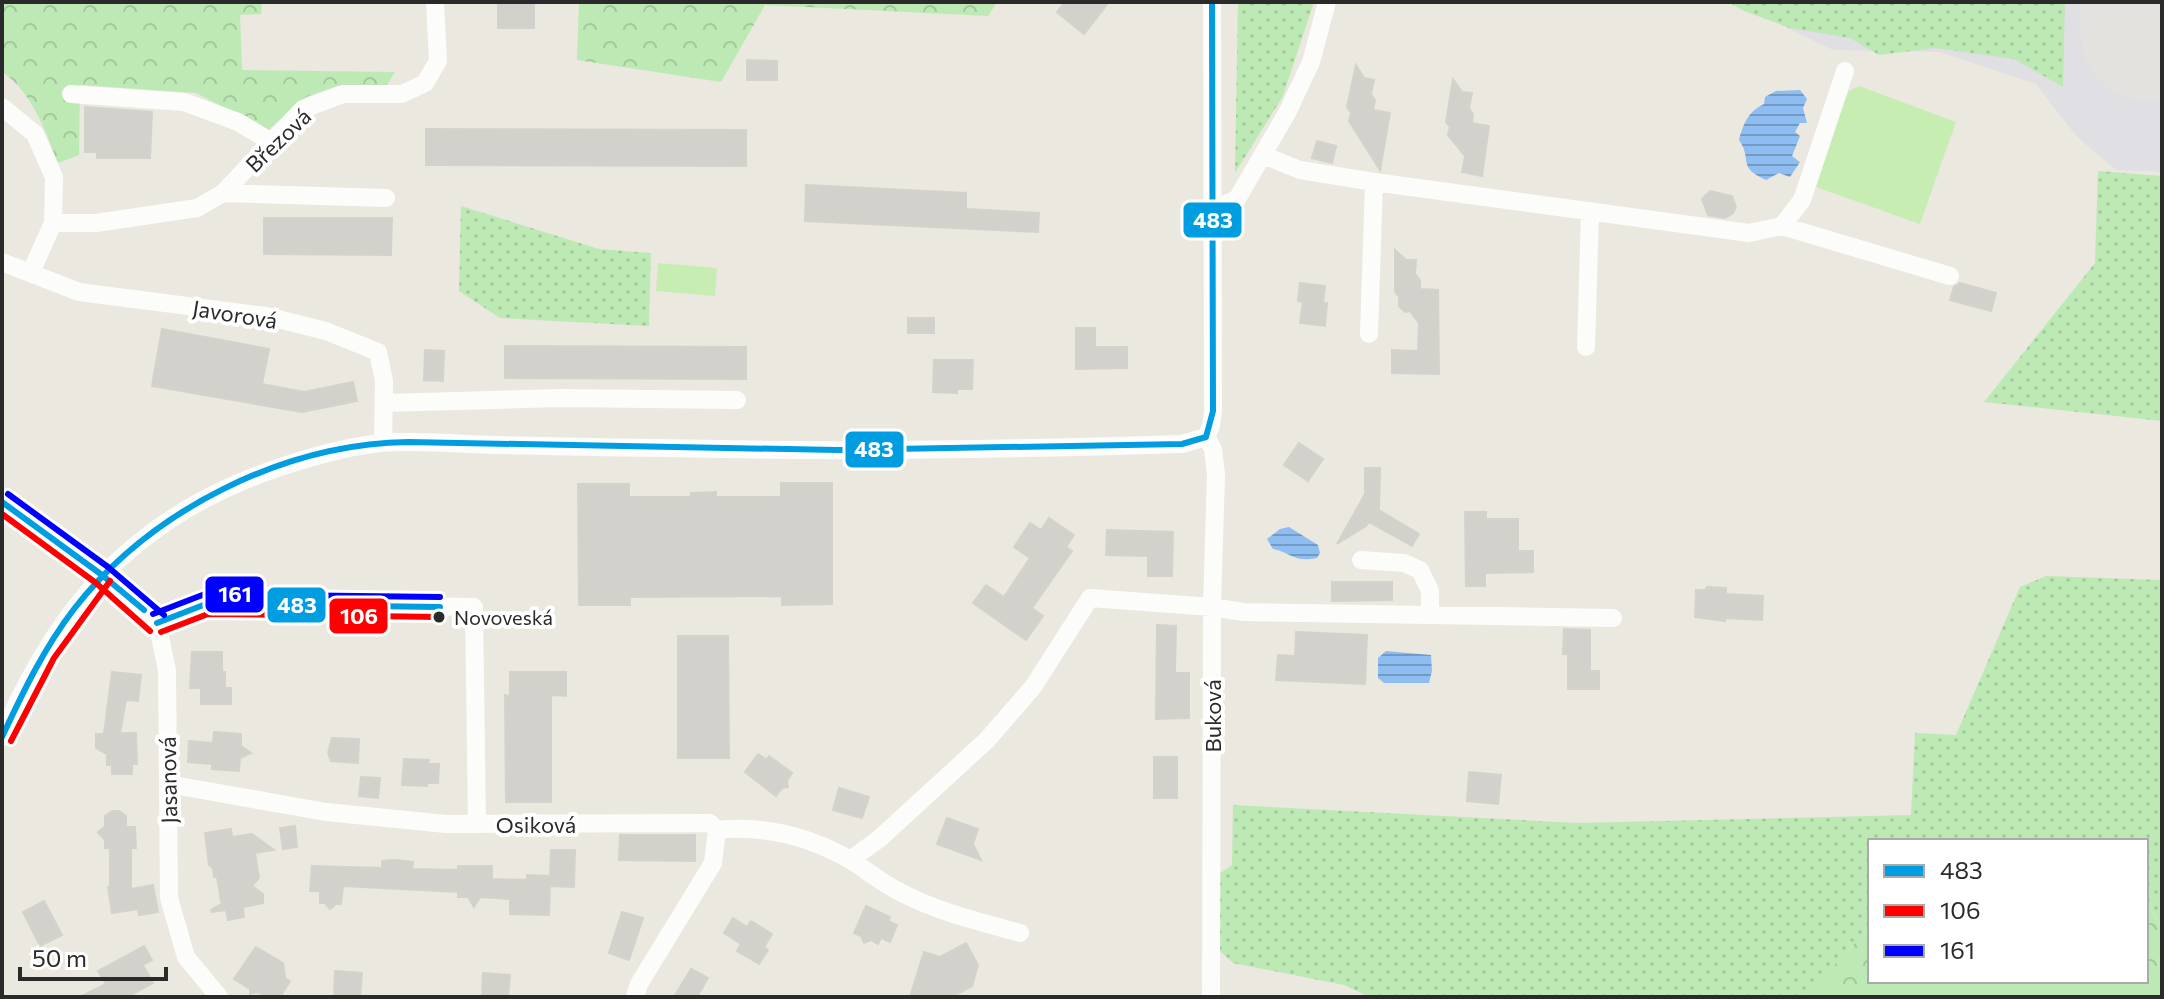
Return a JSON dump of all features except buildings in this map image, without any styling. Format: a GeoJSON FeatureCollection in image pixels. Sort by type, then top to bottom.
{"type":"FeatureCollection","features":[{"type":"Feature","properties":{"kind":"street","name":"Březová"},"geometry":{"type":"LineString","coordinates":[[53,223],[96,223],[197,208],[223,193],[303,109],[343,94],[402,94],[425,83],[438,61],[435,2]]}},
{"type":"Feature","properties":{"kind":"street"},"geometry":{"type":"LineString","coordinates":[[2,737],[20,693],[34,670],[76,606],[102,575],[161,523],[197,501],[232,484],[293,463],[383,443],[790,450],[1173,444],[1206,437],[1213,411],[1212,2]]}},
{"type":"Feature","properties":{"kind":"street"},"geometry":{"type":"LineString","coordinates":[[1212,210],[1237,199],[1287,113],[1311,62],[1327,2]]}},
{"type":"Feature","properties":{"kind":"street"},"geometry":{"type":"LineString","coordinates":[[1782,226],[1802,200],[1845,71]]}},
{"type":"Feature","properties":{"kind":"street"},"geometry":{"type":"LineString","coordinates":[[71,94],[184,102],[238,122],[273,143]]}},
{"type":"Feature","properties":{"kind":"street"},"geometry":{"type":"LineString","coordinates":[[2,107],[35,134],[54,177],[53,223],[31,272]]}},
{"type":"Feature","properties":{"kind":"street"},"geometry":{"type":"LineString","coordinates":[[1263,155],[1300,170],[1374,182],[1749,233],[1782,226],[1950,276]]}},
{"type":"Feature","properties":{"kind":"street"},"geometry":{"type":"LineString","coordinates":[[1369,334],[1374,182]]}},
{"type":"Feature","properties":{"kind":"street"},"geometry":{"type":"LineString","coordinates":[[223,193],[386,198]]}},
{"type":"Feature","properties":{"kind":"street"},"geometry":{"type":"LineString","coordinates":[[1586,347],[1590,211]]}},
{"type":"Feature","properties":{"kind":"street","name":"Javorová"},"geometry":{"type":"LineString","coordinates":[[2,262],[79,292],[266,316],[326,331],[378,352],[384,381],[383,443]]}},
{"type":"Feature","properties":{"kind":"street"},"geometry":{"type":"LineString","coordinates":[[384,403],[560,398],[737,400]]}},
{"type":"Feature","properties":{"kind":"street","name":"Buková"},"geometry":{"type":"LineString","coordinates":[[1206,437],[1213,449],[1216,466],[1212,607],[1211,997]]}},
{"type":"Feature","properties":{"kind":"street"},"geometry":{"type":"LineString","coordinates":[[2,502],[102,575],[157,623],[206,604],[474,607],[477,824]]}},
{"type":"Feature","properties":{"kind":"street"},"geometry":{"type":"LineString","coordinates":[[1361,560],[1404,563],[1420,570],[1430,591],[1430,615]]}},
{"type":"Feature","properties":{"kind":"street"},"geometry":{"type":"LineString","coordinates":[[850,860],[879,839],[987,740],[1033,687],[1090,598],[1243,612],[1613,618]]}},
{"type":"Feature","properties":{"kind":"street","name":"Jasanová"},"geometry":{"type":"LineString","coordinates":[[157,623],[167,670],[169,898],[186,957],[219,997]]}},
{"type":"Feature","properties":{"kind":"street","name":"Osiková"},"geometry":{"type":"LineString","coordinates":[[168,784],[326,812],[446,824],[710,823],[717,830]]}},
{"type":"Feature","properties":{"kind":"street"},"geometry":{"type":"LineString","coordinates":[[635,997],[639,984],[713,863],[717,830],[766,828],[798,837],[850,860],[905,895],[952,915],[1020,933]]}},
{"type":"Feature","properties":{"kind":"shaded area"},"geometry":{"type":"Polygon","coordinates":[[[1733,2],[2162,2],[2162,172],[2116,170],[2077,137],[2036,84],[1939,52],[1833,50],[1733,2]]]}},
{"type":"Feature","properties":{"kind":"green space"},"geometry":{"type":"Polygon","coordinates":[[[2,2],[262,2],[261,14],[240,15],[242,70],[395,72],[387,85],[337,86],[306,97],[268,130],[196,93],[80,85],[79,155],[58,163],[43,125],[29,101],[2,72],[2,2]]]}},
{"type":"Feature","properties":{"kind":"green space"},"geometry":{"type":"Polygon","coordinates":[[[579,2],[997,2],[988,16],[765,5],[721,82],[577,60],[579,2]]]}},
{"type":"Feature","properties":{"kind":"green space"},"geometry":{"type":"Polygon","coordinates":[[[1238,2],[1314,2],[1283,96],[1235,173],[1238,2]]]}},
{"type":"Feature","properties":{"kind":"green space"},"geometry":{"type":"Polygon","coordinates":[[[1728,2],[2065,2],[2063,87],[2014,59],[1935,48],[1879,55],[1850,38],[1790,28],[1728,2]]]}},
{"type":"Feature","properties":{"kind":"green space"},"geometry":{"type":"Polygon","coordinates":[[[1859,86],[1956,122],[1920,224],[1816,187],[1848,92],[1859,86]]]}},
{"type":"Feature","properties":{"kind":"green space"},"geometry":{"type":"Polygon","coordinates":[[[2098,171],[2162,176],[2162,421],[1984,402],[2095,263],[2098,171]]]}},
{"type":"Feature","properties":{"kind":"green space"},"geometry":{"type":"Polygon","coordinates":[[[461,206],[599,249],[651,253],[649,326],[500,318],[459,291],[461,206]]]}},
{"type":"Feature","properties":{"kind":"green space"},"geometry":{"type":"Polygon","coordinates":[[[658,263],[717,268],[715,296],[656,291],[658,263]]]}},
{"type":"Feature","properties":{"kind":"green space"},"geometry":{"type":"Polygon","coordinates":[[[2046,576],[2162,580],[2162,928],[2148,904],[2148,839],[1868,839],[1868,929],[1804,997],[1370,997],[1344,985],[1233,963],[1219,950],[1219,874],[1232,865],[1233,805],[1577,823],[1911,815],[1915,733],[1956,735],[2020,587],[2046,576]]]}},
{"type":"Feature","properties":{"kind":"green space"},"geometry":{"type":"Polygon","coordinates":[[[2148,904],[2162,929],[2162,997],[1804,997],[1868,929],[1868,983],[2148,983],[2148,904]]]}},
{"type":"Feature","properties":{"kind":"water"},"geometry":{"type":"Polygon","coordinates":[[[1800,90],[1807,99],[1803,108],[1807,123],[1800,123],[1795,132],[1800,136],[1792,156],[1800,162],[1790,177],[1779,173],[1766,180],[1748,167],[1739,140],[1742,129],[1750,115],[1764,104],[1765,97],[1776,91],[1800,90]]]}},
{"type":"Feature","properties":{"kind":"water"},"geometry":{"type":"Polygon","coordinates":[[[1289,527],[1318,545],[1320,553],[1317,558],[1298,558],[1273,549],[1267,539],[1280,529],[1289,527]]]}},
{"type":"Feature","properties":{"kind":"water"},"geometry":{"type":"Polygon","coordinates":[[[1386,651],[1431,655],[1429,683],[1384,683],[1378,678],[1378,658],[1386,651]]]}},
{"type":"Feature","properties":{"kind":"runway"},"geometry":{"type":"LineString","coordinates":[[2146,2],[2147,35]]}},
{"type":"Feature","properties":{"kind":"transit line","name":"483"},"geometry":{"type":"LineString","coordinates":[[1206,437],[1213,411],[1212,2]]}},
{"type":"Feature","properties":{"kind":"transit line","name":"483"},"geometry":{"type":"LineString","coordinates":[[2,737],[53,639],[105,573],[141,541],[223,489],[314,455],[361,446],[408,442],[837,450],[1182,444],[1206,437]]}},
{"type":"Feature","properties":{"kind":"transit line","name":"161"},"geometry":{"type":"LineString","coordinates":[[8,494],[108,567],[164,615]]}},
{"type":"Feature","properties":{"kind":"transit line","name":"483"},"geometry":{"type":"LineString","coordinates":[[2,502],[102,575],[144,610]]}},
{"type":"Feature","properties":{"kind":"transit line","name":"106"},"geometry":{"type":"LineString","coordinates":[[2,514],[96,583],[150,631]]}},
{"type":"Feature","properties":{"kind":"transit line","name":"106"},"geometry":{"type":"LineString","coordinates":[[11,741],[54,658],[110,581]]}},
{"type":"Feature","properties":{"kind":"transit line","name":"161"},"geometry":{"type":"LineString","coordinates":[[153,614],[205,594],[440,597]]}},
{"type":"Feature","properties":{"kind":"transit line","name":"483"},"geometry":{"type":"LineString","coordinates":[[157,623],[206,604],[440,607]]}},
{"type":"Feature","properties":{"kind":"transit line","name":"106"},"geometry":{"type":"LineString","coordinates":[[161,632],[208,614],[440,617]]}},
{"type":"Feature","properties":{"kind":"place","name":"Novoveská"},"geometry":{"type":"Point","coordinates":[439,617]}}]}
